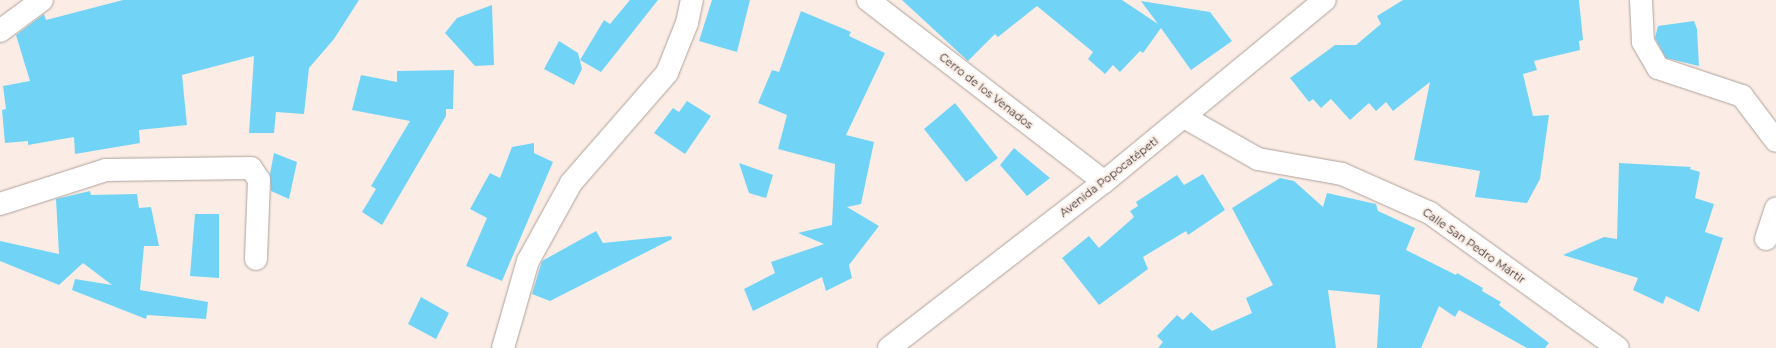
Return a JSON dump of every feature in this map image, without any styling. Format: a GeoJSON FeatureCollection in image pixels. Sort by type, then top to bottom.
{"type":"FeatureCollection","features":[{"type":"Feature","properties":{"kind":"street"},"geometry":{"type":"LineString","coordinates":[[0,31],[42,0]]}},
{"type":"Feature","properties":{"kind":"street"},"geometry":{"type":"LineString","coordinates":[[503,348],[528,261],[567,189],[667,73],[687,23],[692,0]]}},
{"type":"Feature","properties":{"kind":"street","name":"Cerro de los Venados"},"geometry":{"type":"LineString","coordinates":[[868,0],[1104,182]]}},
{"type":"Feature","properties":{"kind":"street","name":"Avenida Popocatépetl"},"geometry":{"type":"LineString","coordinates":[[889,348],[1104,182],[1325,0]]}},
{"type":"Feature","properties":{"kind":"street"},"geometry":{"type":"LineString","coordinates":[[1641,0],[1643,42],[1658,68],[1742,96],[1776,140]]}},
{"type":"Feature","properties":{"kind":"street","name":"Calle San Pedro Mártir"},"geometry":{"type":"LineString","coordinates":[[1184,117],[1258,159],[1342,174],[1430,213],[1618,348]]}},
{"type":"Feature","properties":{"kind":"street"},"geometry":{"type":"LineString","coordinates":[[0,204],[106,170],[251,168],[259,180],[256,259]]}},
{"type":"Feature","properties":{"kind":"street"},"geometry":{"type":"LineString","coordinates":[[1766,239],[1776,208]]}},
{"type":"Feature","properties":{"kind":"building"},"geometry":{"type":"Polygon","coordinates":[[[123,0],[359,0],[334,39],[309,68],[304,114],[276,112],[274,133],[249,133],[254,56],[182,75],[187,125],[139,130],[140,143],[75,154],[74,137],[28,145],[28,141],[5,143],[2,110],[6,109],[3,86],[30,81],[16,35],[44,14],[46,20],[123,0]]]}},
{"type":"Feature","properties":{"kind":"building"},"geometry":{"type":"Polygon","coordinates":[[[630,0],[658,0],[601,72],[580,60],[604,20],[610,24],[630,0]]]}},
{"type":"Feature","properties":{"kind":"building"},"geometry":{"type":"Polygon","coordinates":[[[712,0],[750,0],[737,52],[699,41],[712,0]]]}},
{"type":"Feature","properties":{"kind":"building"},"geometry":{"type":"Polygon","coordinates":[[[902,0],[1122,0],[1158,24],[1141,1],[1210,12],[1232,41],[1191,70],[1161,28],[1143,53],[1140,51],[1120,72],[1113,65],[1105,74],[1088,59],[1093,52],[1037,6],[998,37],[995,34],[968,61],[902,0]]]}},
{"type":"Feature","properties":{"kind":"building"},"geometry":{"type":"Polygon","coordinates":[[[1403,0],[1579,0],[1583,40],[1579,41],[1580,50],[1534,61],[1537,70],[1523,74],[1533,116],[1549,115],[1540,179],[1527,203],[1475,197],[1480,171],[1414,160],[1430,82],[1393,111],[1386,102],[1376,111],[1369,103],[1350,120],[1331,99],[1321,108],[1313,99],[1309,102],[1290,78],[1335,45],[1356,45],[1381,24],[1377,16],[1403,0]]]}},
{"type":"Feature","properties":{"kind":"building"},"geometry":{"type":"Polygon","coordinates":[[[492,5],[494,65],[475,66],[445,33],[457,18],[492,5]]]}},
{"type":"Feature","properties":{"kind":"building"},"geometry":{"type":"Polygon","coordinates":[[[801,11],[851,32],[849,36],[885,53],[846,135],[874,142],[861,204],[847,207],[879,226],[849,265],[852,278],[826,291],[822,277],[753,311],[744,289],[775,273],[771,262],[824,244],[798,233],[832,225],[835,164],[778,149],[787,115],[758,103],[772,70],[779,72],[801,11]]]}},
{"type":"Feature","properties":{"kind":"building"},"geometry":{"type":"Polygon","coordinates":[[[1694,21],[1697,29],[1699,66],[1666,58],[1655,38],[1658,26],[1694,21]]]}},
{"type":"Feature","properties":{"kind":"building"},"geometry":{"type":"Polygon","coordinates":[[[559,41],[578,53],[582,69],[574,85],[544,69],[559,41]]]}},
{"type":"Feature","properties":{"kind":"building"},"geometry":{"type":"Polygon","coordinates":[[[454,70],[453,109],[446,109],[446,116],[382,225],[362,212],[376,189],[371,186],[410,121],[352,110],[361,75],[397,82],[397,71],[454,70]]]}},
{"type":"Feature","properties":{"kind":"building"},"geometry":{"type":"Polygon","coordinates":[[[687,101],[711,116],[685,154],[654,133],[673,108],[679,112],[687,101]]]}},
{"type":"Feature","properties":{"kind":"building"},"geometry":{"type":"Polygon","coordinates":[[[955,103],[998,158],[966,182],[924,129],[955,103]]]}},
{"type":"Feature","properties":{"kind":"building"},"geometry":{"type":"Polygon","coordinates":[[[534,143],[534,153],[553,162],[502,281],[466,266],[487,218],[470,209],[490,173],[500,178],[512,147],[534,143]]]}},
{"type":"Feature","properties":{"kind":"building"},"geometry":{"type":"Polygon","coordinates":[[[1014,148],[1050,178],[1027,196],[1000,165],[1014,148]]]}},
{"type":"Feature","properties":{"kind":"building"},"geometry":{"type":"Polygon","coordinates":[[[274,153],[297,162],[289,199],[271,191],[270,174],[274,153]]]}},
{"type":"Feature","properties":{"kind":"building"},"geometry":{"type":"Polygon","coordinates":[[[739,163],[773,175],[766,198],[749,193],[739,163]]]}},
{"type":"Feature","properties":{"kind":"building"},"geometry":{"type":"Polygon","coordinates":[[[1619,163],[1691,167],[1690,169],[1700,172],[1695,198],[1714,204],[1705,232],[1723,238],[1699,312],[1666,296],[1663,304],[1633,290],[1638,278],[1563,255],[1604,237],[1617,239],[1619,163]]]}},
{"type":"Feature","properties":{"kind":"building"},"geometry":{"type":"Polygon","coordinates":[[[1203,174],[1225,210],[1188,235],[1186,231],[1143,257],[1148,269],[1099,305],[1062,258],[1089,236],[1099,248],[1134,217],[1130,211],[1138,206],[1136,202],[1177,175],[1184,185],[1203,174]]]}},
{"type":"Feature","properties":{"kind":"building"},"geometry":{"type":"Polygon","coordinates":[[[1280,178],[1294,181],[1323,207],[1327,193],[1376,204],[1378,211],[1415,228],[1406,250],[1456,275],[1457,273],[1483,288],[1482,291],[1501,302],[1499,305],[1549,343],[1545,348],[1527,348],[1459,310],[1455,317],[1439,306],[1421,348],[1377,348],[1380,295],[1328,290],[1336,348],[1158,348],[1163,342],[1157,336],[1177,315],[1183,320],[1191,312],[1212,331],[1252,313],[1246,298],[1273,285],[1232,208],[1280,178]]]}},
{"type":"Feature","properties":{"kind":"building"},"geometry":{"type":"Polygon","coordinates":[[[90,191],[91,195],[137,194],[139,208],[151,207],[159,246],[144,246],[140,290],[208,302],[206,319],[147,315],[146,319],[72,290],[75,279],[112,285],[83,263],[59,285],[0,261],[0,241],[59,254],[56,199],[90,191]]]}},
{"type":"Feature","properties":{"kind":"building"},"geometry":{"type":"Polygon","coordinates":[[[195,214],[219,214],[219,278],[190,276],[195,214]]]}},
{"type":"Feature","properties":{"kind":"building"},"geometry":{"type":"Polygon","coordinates":[[[596,231],[603,243],[671,236],[672,239],[550,301],[532,294],[542,261],[596,231]]]}},
{"type":"Feature","properties":{"kind":"building"},"geometry":{"type":"Polygon","coordinates":[[[421,297],[449,313],[436,339],[408,324],[421,297]]]}}]}
